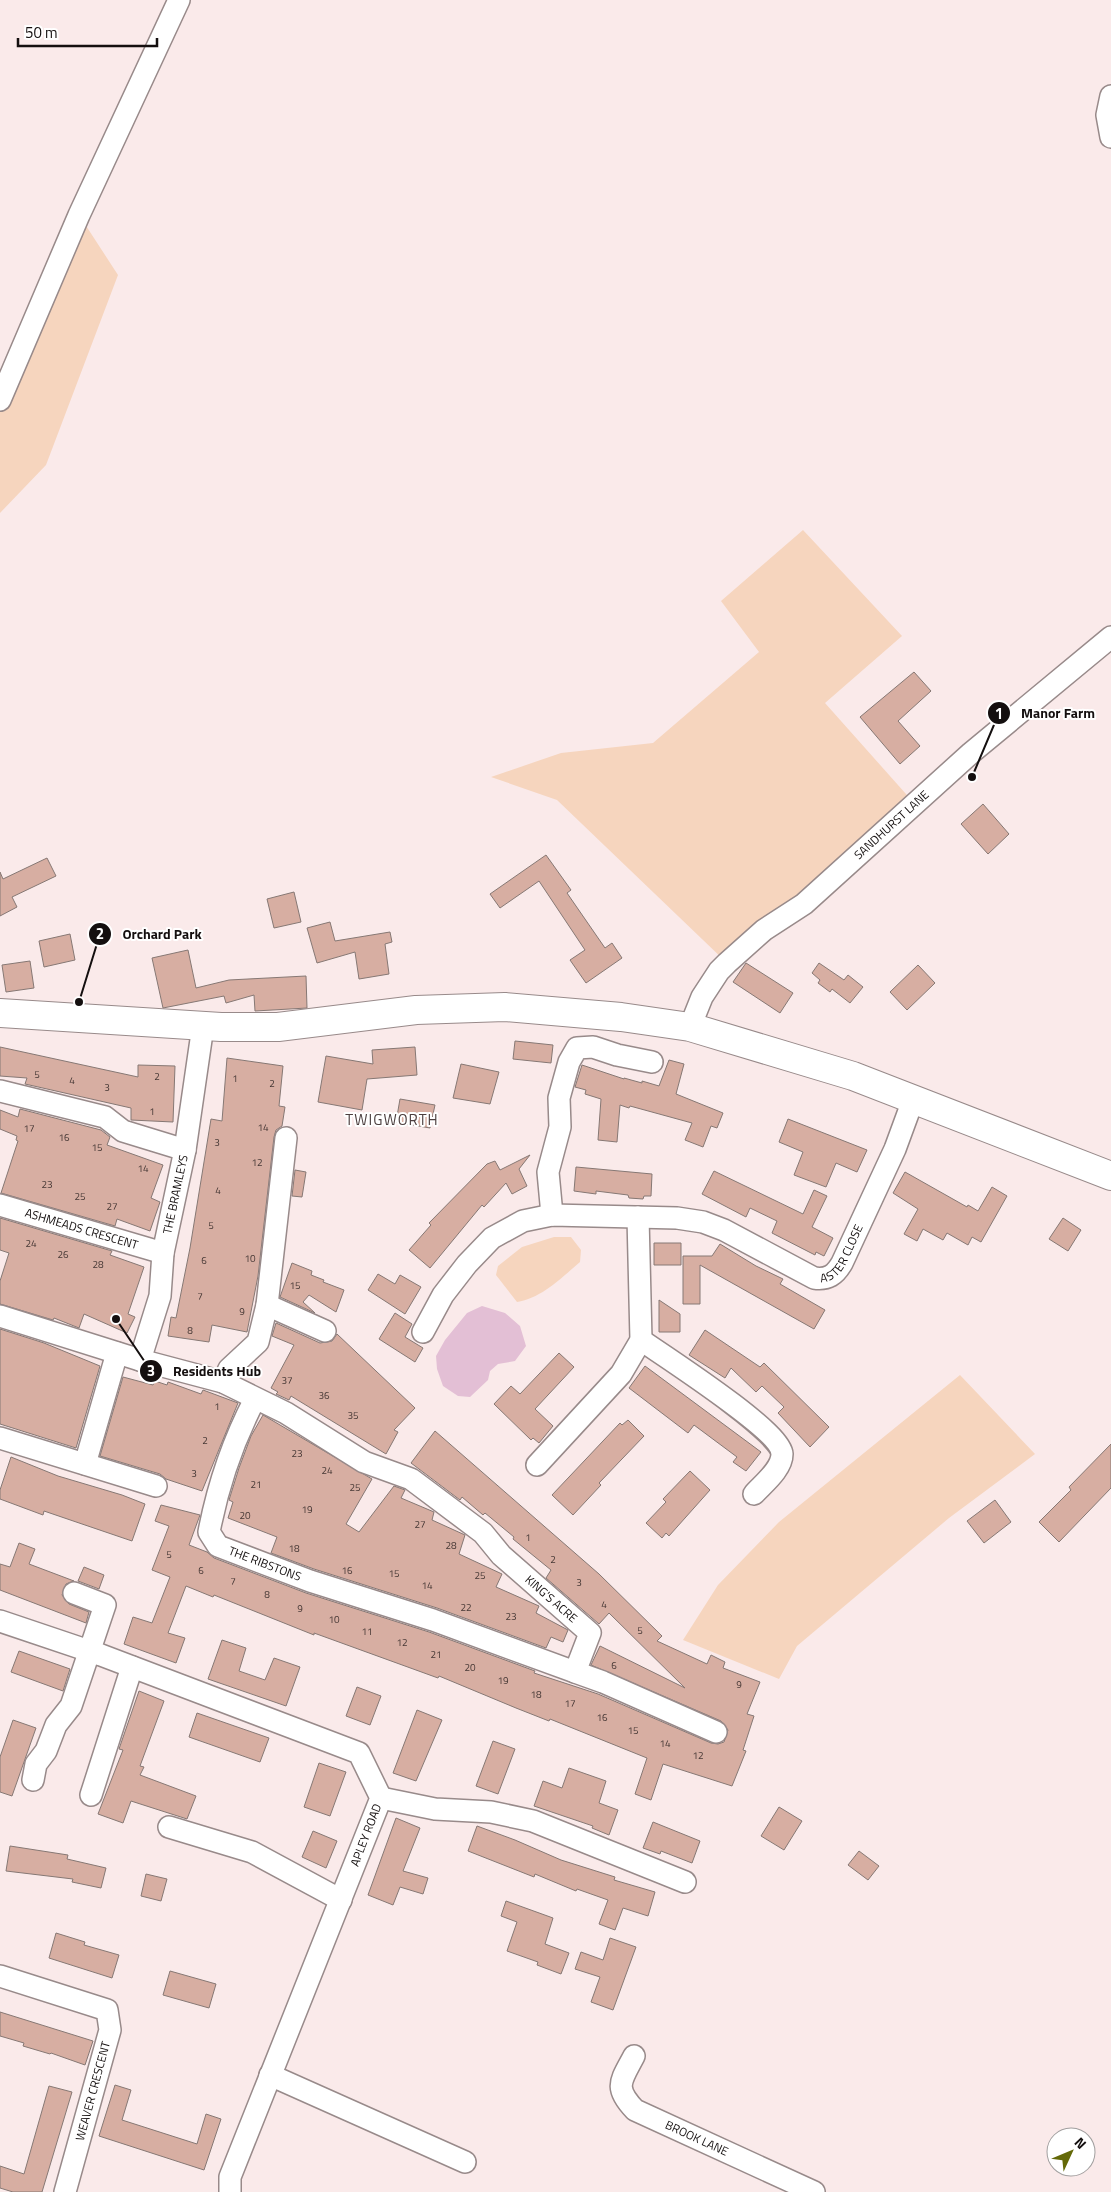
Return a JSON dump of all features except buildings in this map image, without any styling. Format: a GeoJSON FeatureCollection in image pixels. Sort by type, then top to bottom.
{"type":"FeatureCollection","features":[{"type":"Feature","properties":{"kind":"main road"},"geometry":{"type":"LineString","coordinates":[[0,1013],[203,1026],[278,1027],[416,1010],[505,1007],[621,1017],[690,1027],[854,1076],[1111,1176]]}},
{"type":"Feature","properties":{"kind":"street"},"geometry":{"type":"LineString","coordinates":[[0,400],[78,215],[179,0]]}},
{"type":"Feature","properties":{"kind":"street"},"geometry":{"type":"LineString","coordinates":[[1111,96],[1107,115],[1111,137]]}},
{"type":"Feature","properties":{"kind":"street","name":"SANDHURST LANE"},"geometry":{"type":"LineString","coordinates":[[690,1027],[702,997],[719,971],[727,963],[764,930],[804,904],[970,753],[1111,637]]}},
{"type":"Feature","properties":{"kind":"street","name":"THE BRAMLEYS"},"geometry":{"type":"LineString","coordinates":[[140,1360],[160,1296],[163,1253],[186,1150],[203,1026]]}},
{"type":"Feature","properties":{"kind":"street"},"geometry":{"type":"LineString","coordinates":[[552,1215],[548,1172],[560,1127],[559,1098],[569,1062],[577,1048],[593,1047],[617,1055],[652,1062]]}},
{"type":"Feature","properties":{"kind":"street"},"geometry":{"type":"LineString","coordinates":[[0,1091],[105,1117],[123,1131],[186,1150]]}},
{"type":"Feature","properties":{"kind":"street","name":"ASTER CLOSE"},"geometry":{"type":"LineString","coordinates":[[430,1325],[443,1294],[467,1264],[492,1238],[523,1221],[552,1215],[638,1217],[702,1222],[724,1230],[814,1278],[830,1277],[838,1270],[842,1263],[896,1149],[913,1100]]}},
{"type":"Feature","properties":{"kind":"street"},"geometry":{"type":"LineString","coordinates":[[223,1382],[229,1369],[258,1342],[268,1305],[286,1138]]}},
{"type":"Feature","properties":{"kind":"street","name":"ASHMEADS CRESCENT"},"geometry":{"type":"LineString","coordinates":[[0,1205],[163,1253]]}},
{"type":"Feature","properties":{"kind":"street"},"geometry":{"type":"LineString","coordinates":[[537,1465],[621,1374],[641,1340],[638,1217]]}},
{"type":"Feature","properties":{"kind":"street"},"geometry":{"type":"LineString","coordinates":[[268,1305],[325,1331]]}},
{"type":"Feature","properties":{"kind":"street"},"geometry":{"type":"LineString","coordinates":[[0,1316],[140,1360],[223,1382],[255,1399]]}},
{"type":"Feature","properties":{"kind":"street"},"geometry":{"type":"LineString","coordinates":[[641,1340],[745,1413],[776,1440],[782,1451],[781,1461],[776,1470],[754,1494]]}},
{"type":"Feature","properties":{"kind":"street"},"geometry":{"type":"LineString","coordinates":[[84,1464],[117,1353]]}},
{"type":"Feature","properties":{"kind":"street","name":"KING'S ACRE"},"geometry":{"type":"LineString","coordinates":[[255,1399],[286,1412],[364,1462],[411,1480],[482,1533],[501,1555],[590,1633],[574,1672]]}},
{"type":"Feature","properties":{"kind":"street","name":"THE RIBSTONS"},"geometry":{"type":"LineString","coordinates":[[255,1399],[237,1434],[215,1505],[209,1532],[218,1546],[310,1581],[433,1620],[574,1672]]}},
{"type":"Feature","properties":{"kind":"street"},"geometry":{"type":"LineString","coordinates":[[0,1438],[156,1486]]}},
{"type":"Feature","properties":{"kind":"street"},"geometry":{"type":"LineString","coordinates":[[33,1780],[36,1764],[46,1751],[56,1725],[71,1706],[106,1605],[74,1593]]}},
{"type":"Feature","properties":{"kind":"street","name":"APLEY ROAD"},"geometry":{"type":"LineString","coordinates":[[0,1621],[132,1667],[359,1753],[381,1798],[230,2177],[230,2192]]}},
{"type":"Feature","properties":{"kind":"street"},"geometry":{"type":"LineString","coordinates":[[91,1796],[132,1667]]}},
{"type":"Feature","properties":{"kind":"street"},"geometry":{"type":"LineString","coordinates":[[574,1672],[603,1682],[716,1732]]}},
{"type":"Feature","properties":{"kind":"street"},"geometry":{"type":"LineString","coordinates":[[381,1798],[436,1809],[491,1812],[533,1821],[685,1882]]}},
{"type":"Feature","properties":{"kind":"street"},"geometry":{"type":"LineString","coordinates":[[169,1827],[252,1852],[341,1900]]}},
{"type":"Feature","properties":{"kind":"street","name":"WEAVER CRESCENT"},"geometry":{"type":"LineString","coordinates":[[0,1976],[107,2010],[110,2030],[65,2192]]}},
{"type":"Feature","properties":{"kind":"street","name":"BROOK LANE"},"geometry":{"type":"LineString","coordinates":[[634,2056],[620,2083],[624,2098],[635,2110],[814,2192]]}},
{"type":"Feature","properties":{"kind":"street"},"geometry":{"type":"LineString","coordinates":[[270,2075],[465,2162]]}},
{"type":"Feature","properties":{"kind":"shaded area"},"geometry":{"type":"Polygon","coordinates":[[[79,215],[118,275],[46,465],[0,513],[0,400],[79,215]]]}},
{"type":"Feature","properties":{"kind":"shaded area"},"geometry":{"type":"Polygon","coordinates":[[[803,530],[902,636],[825,703],[914,803],[727,963],[557,800],[491,777],[561,753],[653,743],[759,652],[721,601],[803,530]]]}},
{"type":"Feature","properties":{"kind":"shaded area"},"geometry":{"type":"Polygon","coordinates":[[[554,1237],[571,1237],[581,1250],[580,1262],[543,1292],[517,1302],[496,1275],[498,1266],[522,1247],[554,1237]]]}},
{"type":"Feature","properties":{"kind":"shaded area"},"geometry":{"type":"Polygon","coordinates":[[[482,1306],[505,1313],[520,1326],[526,1346],[515,1361],[498,1364],[490,1371],[488,1380],[470,1397],[458,1396],[443,1386],[437,1369],[436,1356],[445,1340],[467,1313],[482,1306]]]}},
{"type":"Feature","properties":{"kind":"shaded area"},"geometry":{"type":"Polygon","coordinates":[[[960,1375],[1035,1454],[949,1518],[797,1646],[779,1679],[683,1640],[718,1585],[779,1522],[960,1375]]]}},
{"type":"Feature","properties":{"kind":"place","name":"Manor Farm"},"geometry":{"type":"Point","coordinates":[972,777]}},
{"type":"Feature","properties":{"kind":"place","name":"Orchard Park"},"geometry":{"type":"Point","coordinates":[79,1002]}},
{"type":"Feature","properties":{"kind":"place","name":"Residents Hub"},"geometry":{"type":"Point","coordinates":[116,1319]}},
{"type":"Feature","properties":{"kind":"district","name":"TWIGWORTH"},"geometry":{"type":"Point","coordinates":[392,1120]}}]}
